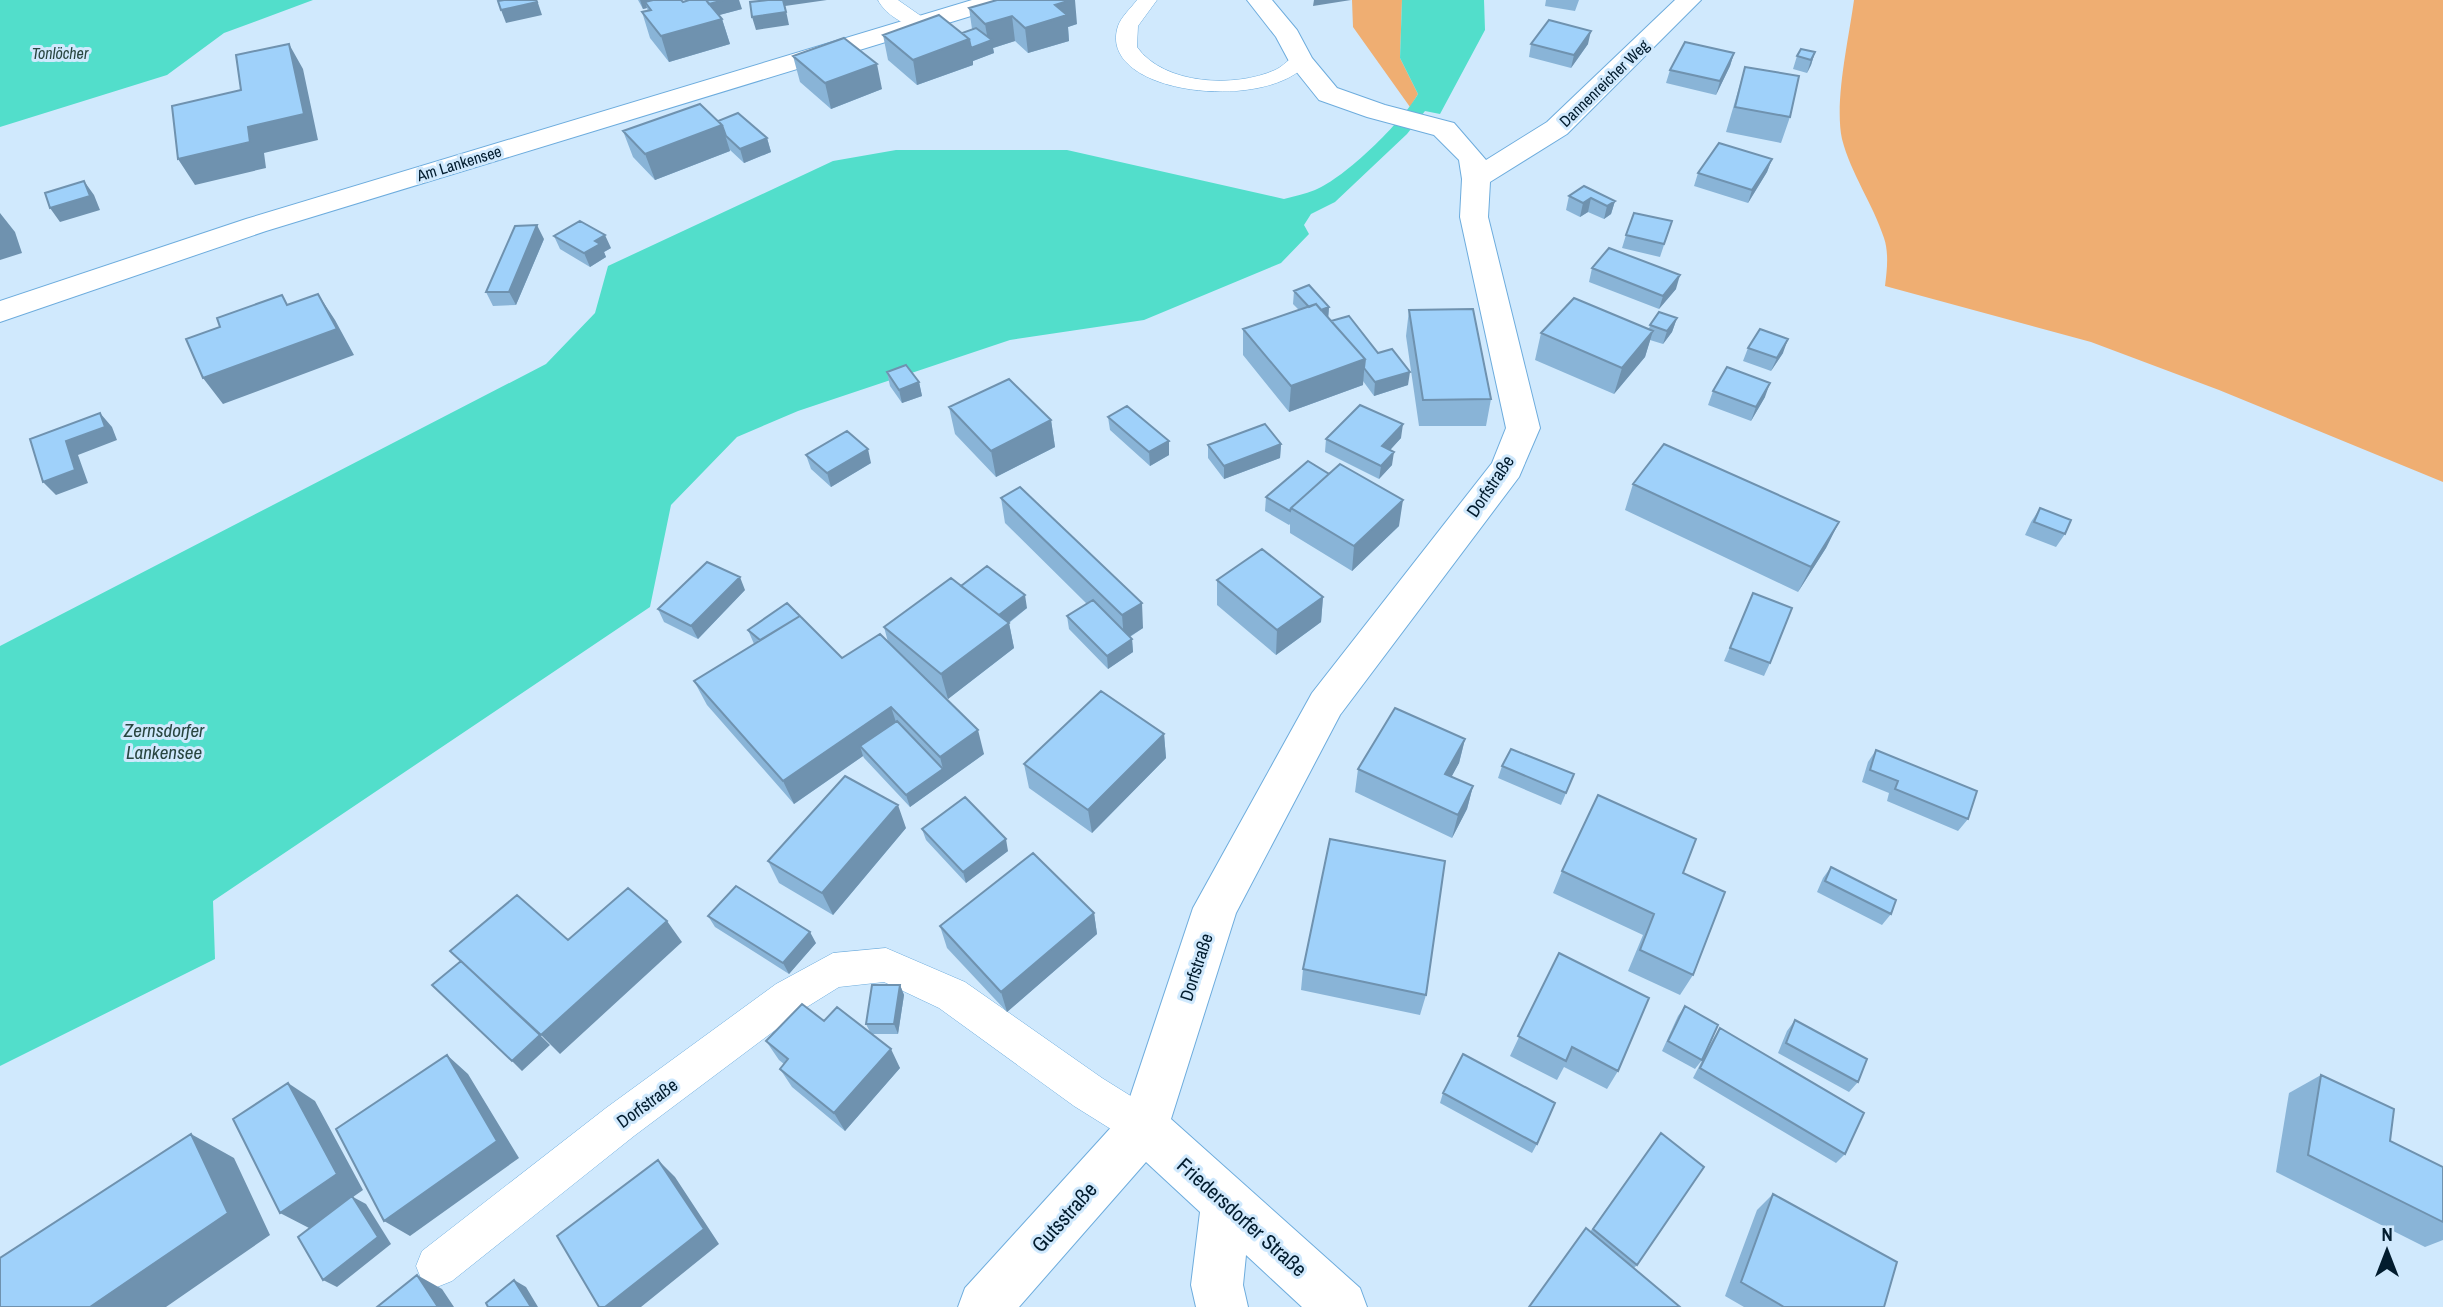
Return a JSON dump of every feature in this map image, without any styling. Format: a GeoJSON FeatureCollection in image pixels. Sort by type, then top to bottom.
{"type":"FeatureCollection","features":[{"type":"Feature","properties":{"kind":"street","name":"Am Lankensee"},"geometry":{"type":"LineString","coordinates":[[0,312],[256,225],[998,0]]}},
{"type":"Feature","properties":{"kind":"street","name":"Dorfstraße"},"geometry":{"type":"LineString","coordinates":[[1144,1127],[1189,986],[1222,897],[1326,705],[1507,468],[1523,428],[1474,217],[1476,179],[1472,158],[1444,129],[1376,111],[1328,93],[1300,60],[1287,35],[1259,0]]}},
{"type":"Feature","properties":{"kind":"street","name":"Dannenreicher Weg"},"geometry":{"type":"LineString","coordinates":[[1476,179],[1557,128],[1689,0]]}},
{"type":"Feature","properties":{"kind":"street","name":"Friedersdorfer Straße"},"geometry":{"type":"LineString","coordinates":[[1144,1127],[1341,1307]]}},
{"type":"Feature","properties":{"kind":"street","name":"Gutsstraße"},"geometry":{"type":"LineString","coordinates":[[984,1307],[1144,1127]]}},
{"type":"Feature","properties":{"kind":"street"},"geometry":{"type":"LineString","coordinates":[[1222,1307],[1217,1284],[1226,1204]]}},
{"type":"Feature","properties":{"kind":"lane"},"geometry":{"type":"LineString","coordinates":[[888,0],[891,6],[921,23]]}},
{"type":"Feature","properties":{"kind":"lane"},"geometry":{"type":"LineString","coordinates":[[1147,0],[1128,26],[1127,47],[1144,68],[1188,83],[1237,86],[1286,74],[1300,60]]}},
{"type":"Feature","properties":{"kind":"lane","name":"Dorfstraße"},"geometry":{"type":"LineString","coordinates":[[437,1266],[621,1122],[789,998],[834,970],[887,965],[952,995],[1088,1092],[1144,1127]]}},
{"type":"Feature","properties":{"kind":"shaded area"},"geometry":{"type":"Polygon","coordinates":[[[1352,0],[1402,0],[1400,58],[1418,94],[1410,107],[1353,27],[1352,0]]]}},
{"type":"Feature","properties":{"kind":"shaded area"},"geometry":{"type":"Polygon","coordinates":[[[1854,0],[2443,0],[2443,482],[2219,390],[2091,342],[1885,286],[1886,244],[1846,152],[1840,124],[1841,89],[1854,0]]]}},
{"type":"Feature","properties":{"kind":"water","name":"Tonlöcher"},"geometry":{"type":"Polygon","coordinates":[[[0,0],[313,0],[224,33],[167,75],[0,127],[0,0]]]}},
{"type":"Feature","properties":{"kind":"water","name":"Zernsdorfer Lankensee"},"geometry":{"type":"Polygon","coordinates":[[[1402,0],[1484,0],[1485,30],[1440,114],[1425,111],[1407,134],[1335,202],[1311,214],[1304,225],[1309,234],[1281,263],[1144,320],[1010,340],[798,411],[737,437],[671,505],[650,607],[213,901],[215,959],[0,1066],[0,646],[546,364],[595,313],[608,266],[833,161],[896,150],[1067,150],[1284,199],[1315,190],[1357,162],[1399,119],[1418,94],[1400,58],[1402,0]]]}},
{"type":"Feature","properties":{"kind":"building"},"geometry":{"type":"Polygon","coordinates":[[[706,0],[722,19],[661,36],[642,12],[651,10],[645,2],[706,0]]]}},
{"type":"Feature","properties":{"kind":"building"},"geometry":{"type":"Polygon","coordinates":[[[706,0],[724,0],[709,4],[706,0]]]}},
{"type":"Feature","properties":{"kind":"building"},"geometry":{"type":"Polygon","coordinates":[[[783,0],[786,12],[752,17],[750,2],[783,0]]]}},
{"type":"Feature","properties":{"kind":"building"},"geometry":{"type":"Polygon","coordinates":[[[997,0],[1071,0],[1055,5],[1067,15],[1025,28],[1012,16],[985,24],[969,8],[997,0]]]}},
{"type":"Feature","properties":{"kind":"building"},"geometry":{"type":"Polygon","coordinates":[[[498,1],[537,2],[501,10],[498,1]]]}},
{"type":"Feature","properties":{"kind":"building"},"geometry":{"type":"Polygon","coordinates":[[[939,15],[969,39],[913,60],[883,35],[939,15]]]}},
{"type":"Feature","properties":{"kind":"building"},"geometry":{"type":"Polygon","coordinates":[[[1549,20],[1591,31],[1574,55],[1531,44],[1549,20]]]}},
{"type":"Feature","properties":{"kind":"building"},"geometry":{"type":"Polygon","coordinates":[[[976,28],[992,40],[971,48],[969,39],[962,33],[976,28]]]}},
{"type":"Feature","properties":{"kind":"building"},"geometry":{"type":"Polygon","coordinates":[[[844,38],[877,64],[825,83],[793,56],[844,38]]]}},
{"type":"Feature","properties":{"kind":"building"},"geometry":{"type":"Polygon","coordinates":[[[1685,42],[1734,53],[1720,81],[1670,70],[1685,42]]]}},
{"type":"Feature","properties":{"kind":"building"},"geometry":{"type":"Polygon","coordinates":[[[289,44],[304,114],[248,127],[250,142],[178,159],[172,106],[241,90],[236,55],[289,44]]]}},
{"type":"Feature","properties":{"kind":"building"},"geometry":{"type":"Polygon","coordinates":[[[1801,49],[1815,52],[1811,60],[1797,56],[1801,49]]]}},
{"type":"Feature","properties":{"kind":"building"},"geometry":{"type":"Polygon","coordinates":[[[1745,67],[1799,76],[1790,117],[1735,107],[1745,67]]]}},
{"type":"Feature","properties":{"kind":"building"},"geometry":{"type":"Polygon","coordinates":[[[700,104],[722,125],[645,154],[623,131],[700,104]]]}},
{"type":"Feature","properties":{"kind":"building"},"geometry":{"type":"Polygon","coordinates":[[[738,113],[767,138],[740,149],[726,136],[718,121],[738,113]]]}},
{"type":"Feature","properties":{"kind":"building"},"geometry":{"type":"Polygon","coordinates":[[[1719,143],[1772,159],[1752,190],[1698,173],[1719,143]]]}},
{"type":"Feature","properties":{"kind":"building"},"geometry":{"type":"Polygon","coordinates":[[[84,181],[90,196],[50,208],[45,193],[84,181]]]}},
{"type":"Feature","properties":{"kind":"building"},"geometry":{"type":"Polygon","coordinates":[[[1584,186],[1615,201],[1607,206],[1591,198],[1583,203],[1569,196],[1584,186]]]}},
{"type":"Feature","properties":{"kind":"building"},"geometry":{"type":"Polygon","coordinates":[[[1634,213],[1672,221],[1664,244],[1626,235],[1634,213]]]}},
{"type":"Feature","properties":{"kind":"building"},"geometry":{"type":"Polygon","coordinates":[[[580,221],[605,235],[595,241],[600,244],[584,253],[554,236],[580,221]]]}},
{"type":"Feature","properties":{"kind":"building"},"geometry":{"type":"Polygon","coordinates":[[[537,225],[509,292],[486,292],[515,226],[537,225]]]}},
{"type":"Feature","properties":{"kind":"building"},"geometry":{"type":"Polygon","coordinates":[[[1609,248],[1680,275],[1663,296],[1592,268],[1609,248]]]}},
{"type":"Feature","properties":{"kind":"building"},"geometry":{"type":"Polygon","coordinates":[[[1309,285],[1329,307],[1321,310],[1316,304],[1309,307],[1294,291],[1309,285]]]}},
{"type":"Feature","properties":{"kind":"building"},"geometry":{"type":"Polygon","coordinates":[[[318,294],[337,329],[203,378],[186,339],[220,327],[217,318],[282,295],[287,305],[318,294]]]}},
{"type":"Feature","properties":{"kind":"building"},"geometry":{"type":"Polygon","coordinates":[[[1574,298],[1653,331],[1622,368],[1541,333],[1574,298]]]}},
{"type":"Feature","properties":{"kind":"building"},"geometry":{"type":"Polygon","coordinates":[[[1316,304],[1365,359],[1291,386],[1243,329],[1316,304]]]}},
{"type":"Feature","properties":{"kind":"building"},"geometry":{"type":"Polygon","coordinates":[[[1473,309],[1491,399],[1423,400],[1409,310],[1473,309]]]}},
{"type":"Feature","properties":{"kind":"building"},"geometry":{"type":"Polygon","coordinates":[[[1659,312],[1677,318],[1667,331],[1650,325],[1659,312]]]}},
{"type":"Feature","properties":{"kind":"building"},"geometry":{"type":"Polygon","coordinates":[[[1349,316],[1378,353],[1392,349],[1410,372],[1375,382],[1364,368],[1365,359],[1331,321],[1349,316]]]}},
{"type":"Feature","properties":{"kind":"building"},"geometry":{"type":"Polygon","coordinates":[[[1760,329],[1788,339],[1777,358],[1748,348],[1760,329]]]}},
{"type":"Feature","properties":{"kind":"building"},"geometry":{"type":"Polygon","coordinates":[[[906,365],[919,382],[899,390],[887,372],[906,365]]]}},
{"type":"Feature","properties":{"kind":"building"},"geometry":{"type":"Polygon","coordinates":[[[1727,367],[1770,383],[1756,407],[1713,391],[1727,367]]]}},
{"type":"Feature","properties":{"kind":"building"},"geometry":{"type":"Polygon","coordinates":[[[1009,379],[1051,420],[991,451],[949,407],[1009,379]]]}},
{"type":"Feature","properties":{"kind":"building"},"geometry":{"type":"Polygon","coordinates":[[[1360,405],[1403,424],[1382,446],[1394,452],[1381,466],[1326,439],[1360,405]]]}},
{"type":"Feature","properties":{"kind":"building"},"geometry":{"type":"Polygon","coordinates":[[[1127,406],[1169,441],[1149,452],[1108,417],[1127,406]]]}},
{"type":"Feature","properties":{"kind":"building"},"geometry":{"type":"Polygon","coordinates":[[[100,413],[105,427],[66,441],[75,470],[43,482],[30,439],[100,413]]]}},
{"type":"Feature","properties":{"kind":"building"},"geometry":{"type":"Polygon","coordinates":[[[1265,424],[1281,444],[1224,466],[1208,445],[1265,424]]]}},
{"type":"Feature","properties":{"kind":"building"},"geometry":{"type":"Polygon","coordinates":[[[847,431],[868,449],[827,473],[806,455],[847,431]]]}},
{"type":"Feature","properties":{"kind":"building"},"geometry":{"type":"Polygon","coordinates":[[[1664,444],[1839,522],[1811,567],[1633,484],[1664,444]]]}},
{"type":"Feature","properties":{"kind":"building"},"geometry":{"type":"Polygon","coordinates":[[[1308,461],[1329,474],[1290,511],[1266,497],[1308,461]]]}},
{"type":"Feature","properties":{"kind":"building"},"geometry":{"type":"Polygon","coordinates":[[[1340,464],[1403,500],[1354,546],[1291,508],[1340,464]]]}},
{"type":"Feature","properties":{"kind":"building"},"geometry":{"type":"Polygon","coordinates":[[[1020,487],[1142,603],[1122,615],[1001,498],[1020,487]]]}},
{"type":"Feature","properties":{"kind":"building"},"geometry":{"type":"Polygon","coordinates":[[[2040,508],[2071,520],[2065,534],[2034,522],[2040,508]]]}},
{"type":"Feature","properties":{"kind":"building"},"geometry":{"type":"Polygon","coordinates":[[[1262,549],[1323,597],[1277,630],[1217,580],[1262,549]]]}},
{"type":"Feature","properties":{"kind":"building"},"geometry":{"type":"Polygon","coordinates":[[[707,562],[740,577],[691,626],[658,609],[707,562]]]}},
{"type":"Feature","properties":{"kind":"building"},"geometry":{"type":"Polygon","coordinates":[[[987,566],[1025,595],[999,615],[961,586],[987,566]]]}},
{"type":"Feature","properties":{"kind":"building"},"geometry":{"type":"Polygon","coordinates":[[[951,578],[1009,623],[941,674],[884,627],[951,578]]]}},
{"type":"Feature","properties":{"kind":"building"},"geometry":{"type":"Polygon","coordinates":[[[1753,593],[1792,608],[1770,663],[1730,648],[1753,593]]]}},
{"type":"Feature","properties":{"kind":"building"},"geometry":{"type":"Polygon","coordinates":[[[1093,600],[1132,639],[1107,656],[1067,616],[1093,600]]]}},
{"type":"Feature","properties":{"kind":"building"},"geometry":{"type":"Polygon","coordinates":[[[787,603],[800,616],[760,640],[748,630],[787,603]]]}},
{"type":"Feature","properties":{"kind":"building"},"geometry":{"type":"Polygon","coordinates":[[[800,616],[842,658],[880,634],[978,730],[940,757],[891,707],[783,781],[694,681],[800,616]]]}},
{"type":"Feature","properties":{"kind":"building"},"geometry":{"type":"Polygon","coordinates":[[[1101,691],[1164,734],[1088,810],[1024,764],[1101,691]]]}},
{"type":"Feature","properties":{"kind":"building"},"geometry":{"type":"Polygon","coordinates":[[[1395,708],[1465,739],[1445,774],[1473,786],[1458,815],[1358,769],[1395,708]]]}},
{"type":"Feature","properties":{"kind":"building"},"geometry":{"type":"Polygon","coordinates":[[[897,721],[943,769],[906,795],[860,746],[897,721]]]}},
{"type":"Feature","properties":{"kind":"building"},"geometry":{"type":"Polygon","coordinates":[[[1511,749],[1574,774],[1566,793],[1502,766],[1511,749]]]}},
{"type":"Feature","properties":{"kind":"building"},"geometry":{"type":"Polygon","coordinates":[[[1876,750],[1977,791],[1968,819],[1895,789],[1898,781],[1870,770],[1876,750]]]}},
{"type":"Feature","properties":{"kind":"building"},"geometry":{"type":"Polygon","coordinates":[[[845,776],[898,805],[822,893],[768,861],[845,776]]]}},
{"type":"Feature","properties":{"kind":"building"},"geometry":{"type":"Polygon","coordinates":[[[1598,795],[1696,839],[1683,873],[1725,892],[1693,975],[1640,950],[1654,914],[1562,871],[1598,795]]]}},
{"type":"Feature","properties":{"kind":"building"},"geometry":{"type":"Polygon","coordinates":[[[965,797],[1006,839],[963,872],[922,829],[965,797]]]}},
{"type":"Feature","properties":{"kind":"building"},"geometry":{"type":"Polygon","coordinates":[[[1330,839],[1445,861],[1426,995],[1303,969],[1330,839]]]}},
{"type":"Feature","properties":{"kind":"building"},"geometry":{"type":"Polygon","coordinates":[[[1033,853],[1094,913],[1001,992],[940,926],[1033,853]]]}},
{"type":"Feature","properties":{"kind":"building"},"geometry":{"type":"Polygon","coordinates":[[[1831,867],[1896,900],[1891,914],[1825,881],[1831,867]]]}},
{"type":"Feature","properties":{"kind":"building"},"geometry":{"type":"Polygon","coordinates":[[[736,886],[810,932],[783,963],[708,916],[736,886]]]}},
{"type":"Feature","properties":{"kind":"building"},"geometry":{"type":"Polygon","coordinates":[[[628,888],[667,921],[541,1035],[450,951],[517,895],[568,940],[628,888]]]}},
{"type":"Feature","properties":{"kind":"building"},"geometry":{"type":"Polygon","coordinates":[[[1559,953],[1649,998],[1618,1071],[1572,1047],[1566,1061],[1518,1036],[1559,953]]]}},
{"type":"Feature","properties":{"kind":"building"},"geometry":{"type":"Polygon","coordinates":[[[461,961],[540,1035],[512,1061],[432,985],[461,961]]]}},
{"type":"Feature","properties":{"kind":"building"},"geometry":{"type":"Polygon","coordinates":[[[872,985],[900,985],[894,1024],[866,1024],[872,985]]]}},
{"type":"Feature","properties":{"kind":"building"},"geometry":{"type":"Polygon","coordinates":[[[802,1004],[824,1021],[837,1007],[891,1049],[834,1113],[780,1069],[788,1059],[766,1041],[802,1004]]]}},
{"type":"Feature","properties":{"kind":"building"},"geometry":{"type":"Polygon","coordinates":[[[1685,1006],[1718,1025],[1702,1060],[1668,1041],[1685,1006]]]}},
{"type":"Feature","properties":{"kind":"building"},"geometry":{"type":"Polygon","coordinates":[[[1795,1020],[1867,1059],[1858,1082],[1786,1043],[1795,1020]]]}},
{"type":"Feature","properties":{"kind":"building"},"geometry":{"type":"Polygon","coordinates":[[[1720,1028],[1864,1113],[1845,1154],[1700,1068],[1720,1028]]]}},
{"type":"Feature","properties":{"kind":"building"},"geometry":{"type":"Polygon","coordinates":[[[1463,1054],[1555,1103],[1537,1144],[1443,1093],[1463,1054]]]}},
{"type":"Feature","properties":{"kind":"building"},"geometry":{"type":"Polygon","coordinates":[[[447,1055],[497,1141],[384,1221],[336,1129],[447,1055]]]}},
{"type":"Feature","properties":{"kind":"building"},"geometry":{"type":"Polygon","coordinates":[[[2321,1075],[2394,1109],[2390,1141],[2443,1167],[2443,1222],[2308,1155],[2321,1075]]]}},
{"type":"Feature","properties":{"kind":"building"},"geometry":{"type":"Polygon","coordinates":[[[288,1083],[337,1174],[280,1213],[233,1119],[288,1083]]]}},
{"type":"Feature","properties":{"kind":"building"},"geometry":{"type":"Polygon","coordinates":[[[1661,1133],[1704,1167],[1637,1265],[1593,1229],[1661,1133]]]}},
{"type":"Feature","properties":{"kind":"building"},"geometry":{"type":"Polygon","coordinates":[[[191,1134],[228,1213],[90,1307],[0,1307],[0,1258],[191,1134]]]}},
{"type":"Feature","properties":{"kind":"building"},"geometry":{"type":"Polygon","coordinates":[[[658,1160],[704,1229],[605,1307],[599,1307],[557,1236],[658,1160]]]}},
{"type":"Feature","properties":{"kind":"building"},"geometry":{"type":"Polygon","coordinates":[[[1773,1194],[1897,1262],[1884,1307],[1784,1307],[1741,1282],[1773,1194]]]}},
{"type":"Feature","properties":{"kind":"building"},"geometry":{"type":"Polygon","coordinates":[[[352,1196],[378,1237],[323,1280],[298,1237],[352,1196]]]}},
{"type":"Feature","properties":{"kind":"building"},"geometry":{"type":"Polygon","coordinates":[[[1586,1228],[1680,1307],[1529,1307],[1586,1228]]]}},
{"type":"Feature","properties":{"kind":"building"},"geometry":{"type":"Polygon","coordinates":[[[417,1275],[438,1307],[377,1307],[417,1275]]]}},
{"type":"Feature","properties":{"kind":"building"},"geometry":{"type":"Polygon","coordinates":[[[514,1280],[531,1307],[488,1307],[486,1303],[514,1280]]]}}]}
